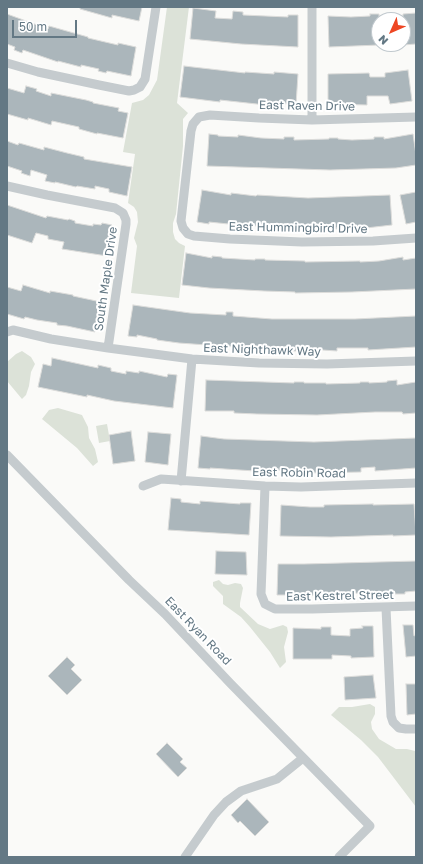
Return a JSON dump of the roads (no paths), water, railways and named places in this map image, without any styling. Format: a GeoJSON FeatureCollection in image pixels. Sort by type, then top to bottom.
{"type":"FeatureCollection","features":[{"type":"Feature","properties":{"kind":"street"},"geometry":{"type":"LineString","coordinates":[[7,63],[38,72],[129,91],[134,90],[140,87],[145,79],[156,7]]}},
{"type":"Feature","properties":{"kind":"street"},"geometry":{"type":"LineString","coordinates":[[312,7],[312,120]]}},
{"type":"Feature","properties":{"kind":"street","name":"East Raven Drive"},"geometry":{"type":"LineString","coordinates":[[183,228],[181,221],[191,131],[193,124],[199,118],[210,115],[312,120],[416,117]]}},
{"type":"Feature","properties":{"kind":"street","name":"South Maple Drive"},"geometry":{"type":"LineString","coordinates":[[7,186],[115,208],[123,213],[126,224],[108,348]]}},
{"type":"Feature","properties":{"kind":"street","name":"East Hummingbird Drive"},"geometry":{"type":"LineString","coordinates":[[183,228],[188,234],[194,236],[263,241],[373,241],[416,238]]}},
{"type":"Feature","properties":{"kind":"street","name":"East Nighthawk Way"},"geometry":{"type":"LineString","coordinates":[[7,332],[13,330],[51,339],[192,359],[259,363],[327,364],[416,361]]}},
{"type":"Feature","properties":{"kind":"street"},"geometry":{"type":"LineString","coordinates":[[181,481],[192,359]]}},
{"type":"Feature","properties":{"kind":"street","name":"East Ryan Road"},"geometry":{"type":"LineString","coordinates":[[7,455],[165,614],[230,683],[370,826],[339,857]]}},
{"type":"Feature","properties":{"kind":"street","name":"East Robin Road"},"geometry":{"type":"LineString","coordinates":[[143,486],[161,479],[265,486],[337,487],[416,483]]}},
{"type":"Feature","properties":{"kind":"street","name":"East Kestrel Street"},"geometry":{"type":"LineString","coordinates":[[265,486],[261,594],[265,604],[275,609],[386,608],[416,606]]}},
{"type":"Feature","properties":{"kind":"street"},"geometry":{"type":"LineString","coordinates":[[386,608],[391,716],[399,728],[416,729]]}},
{"type":"Feature","properties":{"kind":"street"},"geometry":{"type":"LineString","coordinates":[[185,857],[214,814],[226,802],[241,791],[277,779],[303,758]]}}]}
